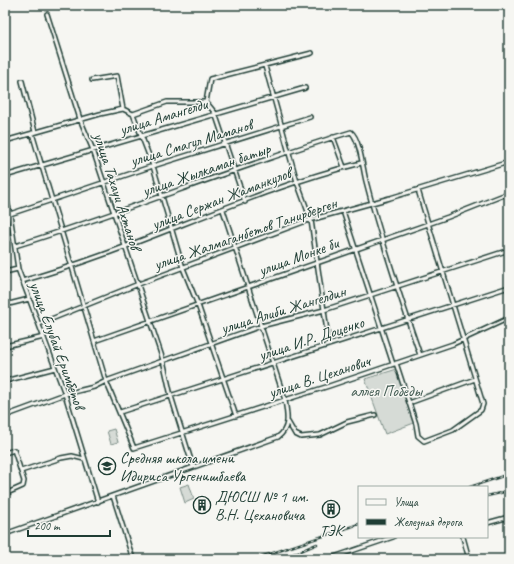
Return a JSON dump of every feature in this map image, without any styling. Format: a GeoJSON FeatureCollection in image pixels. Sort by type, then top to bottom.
{"type":"FeatureCollection","features":[{"type":"Feature","properties":{"kind":"street","name":"улица Тахауи Ахтанов"},"geometry":{"type":"LineString","coordinates":[[47,14],[80,119],[93,150],[136,285],[162,360],[171,396],[193,467]]}},
{"type":"Feature","properties":{"kind":"street"},"geometry":{"type":"LineString","coordinates":[[245,202],[215,113],[206,102],[210,79],[312,53]]}},
{"type":"Feature","properties":{"kind":"street"},"geometry":{"type":"LineString","coordinates":[[265,66],[297,182],[311,220],[330,345]]}},
{"type":"Feature","properties":{"kind":"street"},"geometry":{"type":"LineString","coordinates":[[92,80],[117,76],[124,109]]}},
{"type":"Feature","properties":{"kind":"street"},"geometry":{"type":"LineString","coordinates":[[22,81],[42,167],[60,232],[106,381],[120,412]]}},
{"type":"Feature","properties":{"kind":"street","name":"улица Амангелди"},"geometry":{"type":"LineString","coordinates":[[5,176],[42,167],[215,113],[305,88]]}},
{"type":"Feature","properties":{"kind":"street"},"geometry":{"type":"LineString","coordinates":[[133,114],[167,102],[206,102]]}},
{"type":"Feature","properties":{"kind":"street"},"geometry":{"type":"LineString","coordinates":[[5,141],[80,119],[124,109],[133,114],[140,136],[153,166],[173,229],[183,268],[198,305],[236,416]]}},
{"type":"Feature","properties":{"kind":"street","name":"улица Смагул Маманов"},"geometry":{"type":"LineString","coordinates":[[10,214],[153,166],[310,117]]}},
{"type":"Feature","properties":{"kind":"street","name":"улица Жылкаман батыр"},"geometry":{"type":"LineString","coordinates":[[15,246],[162,197],[234,170],[351,132],[360,153],[361,163]]}},
{"type":"Feature","properties":{"kind":"street"},"geometry":{"type":"LineString","coordinates":[[333,138],[344,168]]}},
{"type":"Feature","properties":{"kind":"street","name":"улица Жалмаганбетов Танирберген"},"geometry":{"type":"LineString","coordinates":[[39,324],[83,308],[136,285],[311,220],[418,190],[509,162]]}},
{"type":"Feature","properties":{"kind":"street"},"geometry":{"type":"LineString","coordinates":[[361,163],[381,239],[420,355]]}},
{"type":"Feature","properties":{"kind":"street","name":"улица Сержан Жаманкулов"},"geometry":{"type":"LineString","coordinates":[[22,281],[71,267],[297,182],[361,163]]}},
{"type":"Feature","properties":{"kind":"street"},"geometry":{"type":"LineString","coordinates":[[343,211],[354,249],[371,295],[381,328],[409,403],[418,436],[424,441],[453,430],[481,410],[483,404],[418,190]]}},
{"type":"Feature","properties":{"kind":"street","name":"улица Монке би"},"geometry":{"type":"LineString","coordinates":[[94,341],[249,287],[509,193]]}},
{"type":"Feature","properties":{"kind":"street","name":"улица Елубай Еримбетов"},"geometry":{"type":"LineString","coordinates":[[5,194],[10,214],[18,269],[64,394],[98,502]]}},
{"type":"Feature","properties":{"kind":"street"},"geometry":{"type":"LineString","coordinates":[[223,210],[285,400],[288,422],[295,434],[301,437],[320,435],[347,422],[375,415]]}},
{"type":"Feature","properties":{"kind":"street","name":"улица Алиби Жангелдин"},"geometry":{"type":"LineString","coordinates":[[5,416],[64,394],[94,387],[162,360],[261,326],[324,310],[509,250]]}},
{"type":"Feature","properties":{"kind":"street"},"geometry":{"type":"LineString","coordinates":[[5,272],[18,269]]}},
{"type":"Feature","properties":{"kind":"street","name":"улица И.Р. Доценко"},"geometry":{"type":"LineString","coordinates":[[120,412],[509,287]]}},
{"type":"Feature","properties":{"kind":"street"},"geometry":{"type":"LineString","coordinates":[[5,305],[29,299]]}},
{"type":"Feature","properties":{"kind":"street","name":"улица В. Цеханович"},"geometry":{"type":"LineString","coordinates":[[120,412],[134,448],[395,364],[463,339],[509,318]]}},
{"type":"Feature","properties":{"kind":"street"},"geometry":{"type":"LineString","coordinates":[[5,346],[44,337]]}},
{"type":"Feature","properties":{"kind":"street"},"geometry":{"type":"LineString","coordinates":[[5,381],[54,368]]}},
{"type":"Feature","properties":{"kind":"street"},"geometry":{"type":"LineString","coordinates":[[409,403],[475,379]]}},
{"type":"Feature","properties":{"kind":"street"},"geometry":{"type":"LineString","coordinates":[[5,534],[278,437],[284,432],[288,422]]}},
{"type":"Feature","properties":{"kind":"street"},"geometry":{"type":"LineString","coordinates":[[5,453],[14,450],[24,481],[23,486],[5,494]]}},
{"type":"Feature","properties":{"kind":"street"},"geometry":{"type":"LineString","coordinates":[[21,471],[61,458],[72,456],[84,459]]}},
{"type":"Feature","properties":{"kind":"street"},"geometry":{"type":"LineString","coordinates":[[113,496],[133,559]]}},
{"type":"Feature","properties":{"kind":"street"},"geometry":{"type":"LineString","coordinates":[[488,523],[509,517]]}},
{"type":"Feature","properties":{"kind":"street"},"geometry":{"type":"LineString","coordinates":[[328,559],[390,538]]}},
{"type":"Feature","properties":{"kind":"street"},"geometry":{"type":"LineString","coordinates":[[463,538],[469,559]]}},
{"type":"Feature","properties":{"kind":"green space","name":"аллея Победы"},"geometry":{"type":"Polygon","coordinates":[[[397,369],[414,423],[385,434],[365,379],[397,369]]]}},
{"type":"Feature","properties":{"kind":"green space"},"geometry":{"type":"Polygon","coordinates":[[[114,429],[118,442],[111,444],[107,431],[114,429]]]}},
{"type":"Feature","properties":{"kind":"green space"},"geometry":{"type":"Polygon","coordinates":[[[189,484],[194,499],[185,503],[180,487],[189,484]]]}},
{"type":"Feature","properties":{"kind":"railway"},"geometry":{"type":"LineString","coordinates":[[473,486],[509,474]]}},
{"type":"Feature","properties":{"kind":"railway"},"geometry":{"type":"LineString","coordinates":[[488,496],[509,491]]}},
{"type":"Feature","properties":{"kind":"railway"},"geometry":{"type":"LineString","coordinates":[[255,559],[358,524]]}},
{"type":"Feature","properties":{"kind":"railway"},"geometry":{"type":"LineString","coordinates":[[282,559],[317,544]]}},
{"type":"Feature","properties":{"kind":"place","name":"Средняя школа имени Идириса Ургенишбаева"},"geometry":{"type":"Point","coordinates":[107,466]}},
{"type":"Feature","properties":{"kind":"place","name":"ДЮСШ № 1 им. В.Н. Цехановича"},"geometry":{"type":"Point","coordinates":[202,505]}},
{"type":"Feature","properties":{"kind":"place","name":"ТЭК"},"geometry":{"type":"Point","coordinates":[331,509]}}]}
